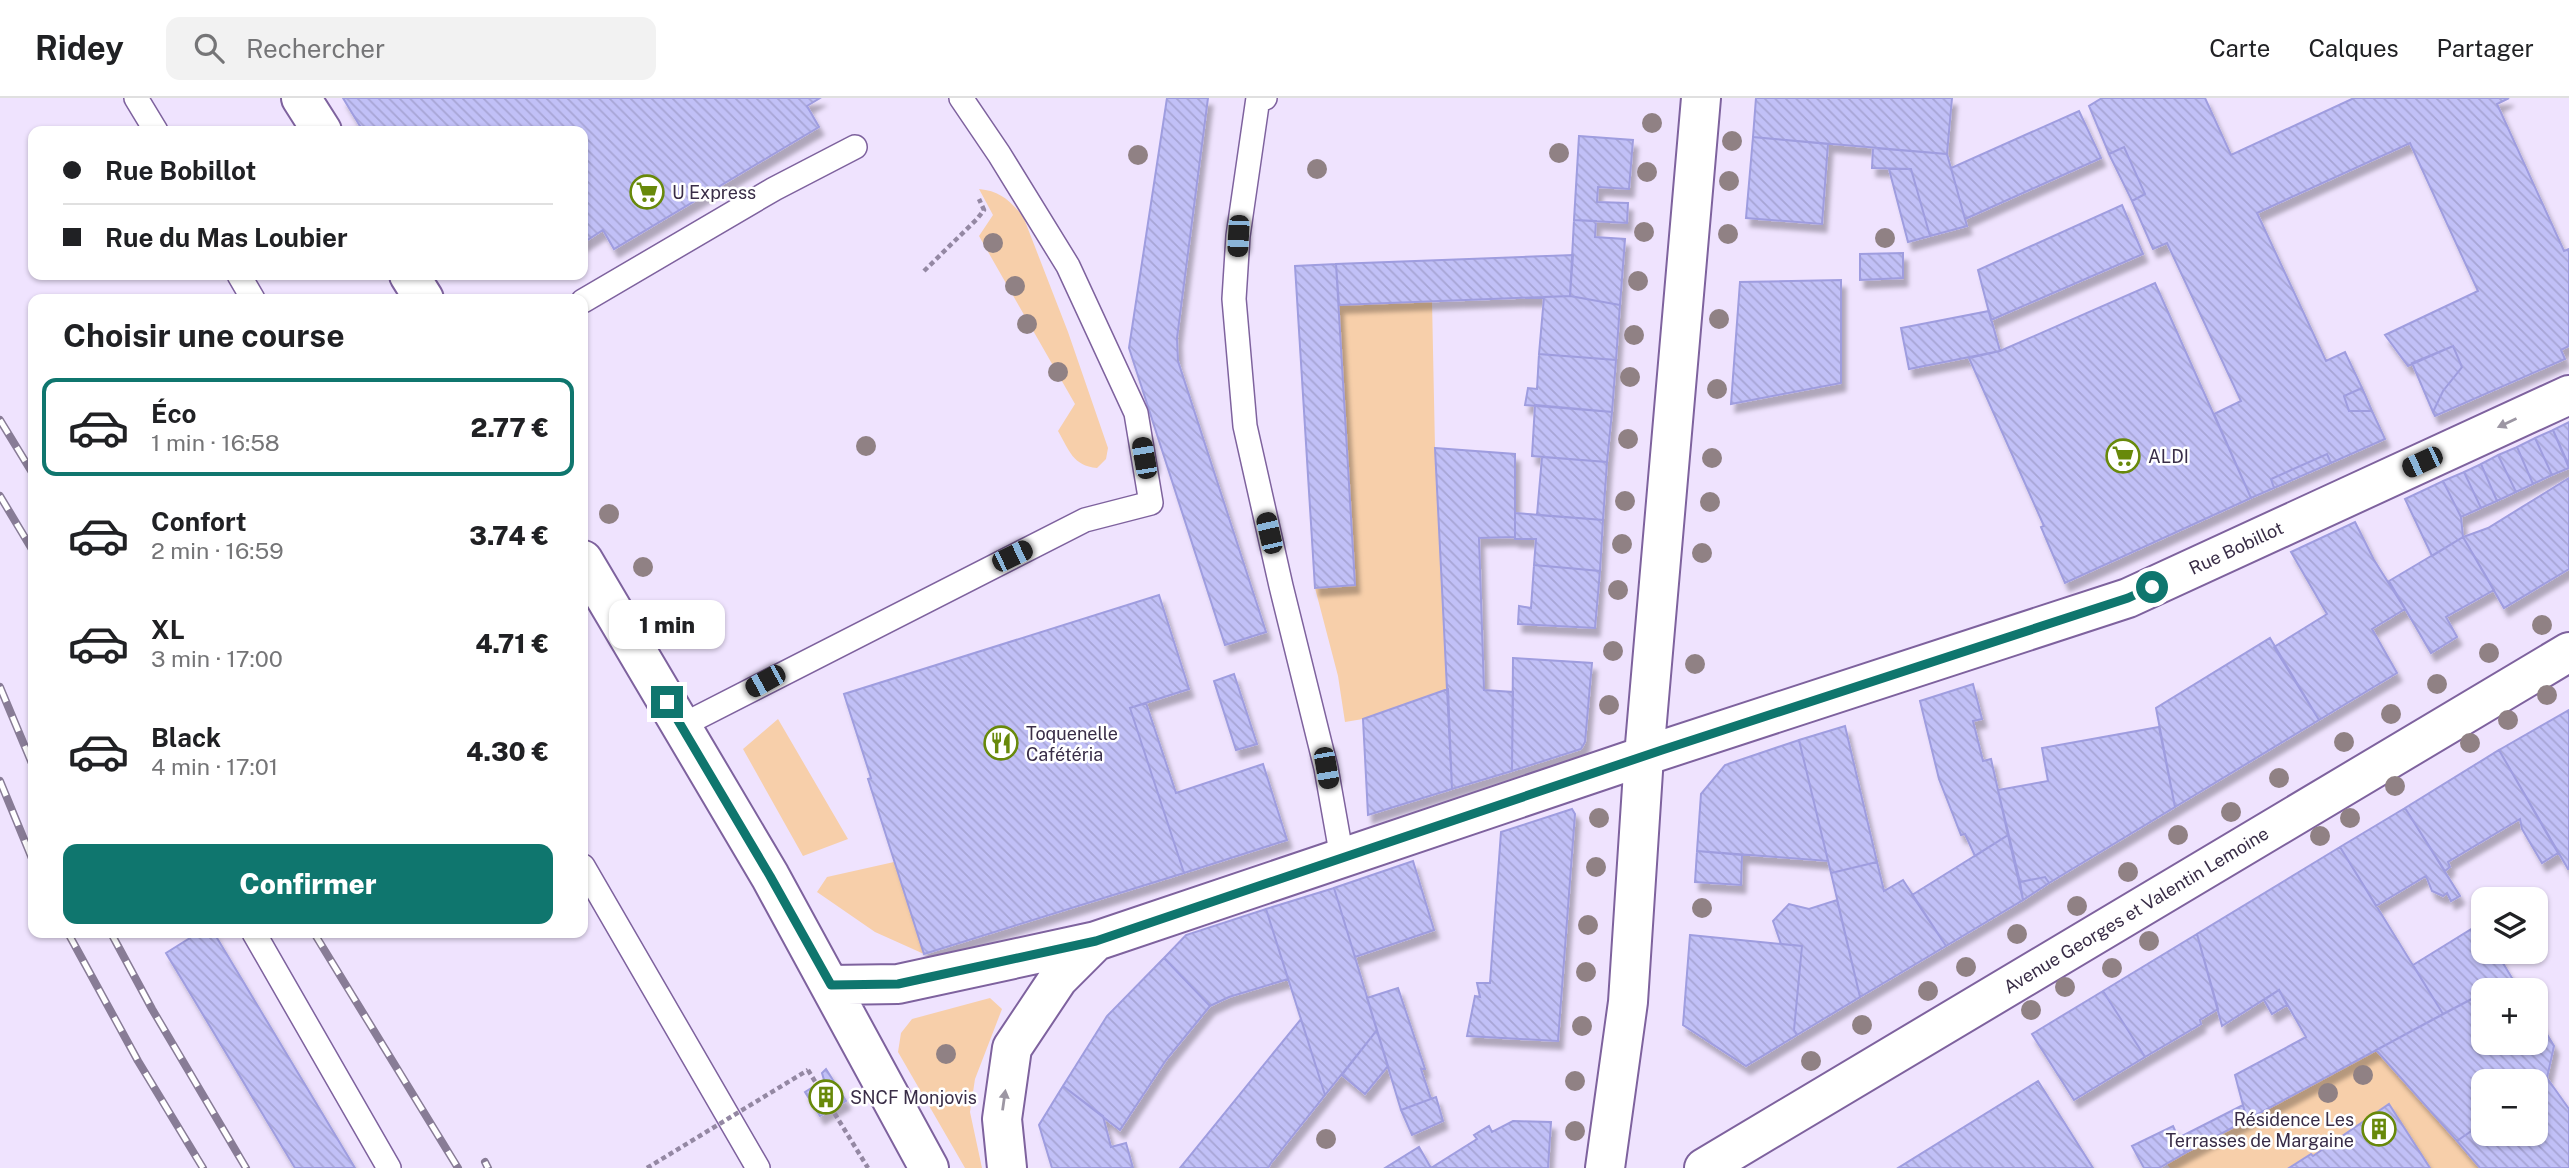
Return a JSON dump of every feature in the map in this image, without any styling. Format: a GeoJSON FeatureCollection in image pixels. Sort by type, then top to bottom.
{"type":"FeatureCollection","features":[{"type":"Feature","properties":{"kind":"street"},"geometry":{"type":"LineString","coordinates":[[301,98],[318,126]]}},
{"type":"Feature","properties":{"kind":"street"},"geometry":{"type":"LineString","coordinates":[[1605,1168],[1628,1002],[1644,756],[1701,98]]}},
{"type":"Feature","properties":{"kind":"street","name":"Rue Bobillot"},"geometry":{"type":"LineString","coordinates":[[831,985],[898,984],[1096,941],[1644,756],[2128,598],[2569,395]]}},
{"type":"Feature","properties":{"kind":"street"},"geometry":{"type":"LineString","coordinates":[[588,568],[831,985],[929,1168]]}},
{"type":"Feature","properties":{"kind":"street","name":"Avenue Georges et Valentin Lemoine"},"geometry":{"type":"LineString","coordinates":[[1704,1168],[2569,652]]}},
{"type":"Feature","properties":{"kind":"street","name":"Rue Bobillot"},"geometry":{"type":"LineString","coordinates":[[1007,1168],[1002,1119],[1012,1048],[1058,979],[1096,941]]}},
{"type":"Feature","properties":{"kind":"lane"},"geometry":{"type":"LineString","coordinates":[[136,98],[153,126]]}},
{"type":"Feature","properties":{"kind":"lane"},"geometry":{"type":"LineString","coordinates":[[681,726],[1085,520],[1151,503],[1136,413],[1074,278],[999,154],[961,98]]}},
{"type":"Feature","properties":{"kind":"lane"},"geometry":{"type":"LineString","coordinates":[[1265,98],[1258,98],[1236,261],[1234,299],[1245,426],[1326,768],[1342,858]]}},
{"type":"Feature","properties":{"kind":"lane"},"geometry":{"type":"LineString","coordinates":[[588,298],[774,189],[855,147]]}},
{"type":"Feature","properties":{"kind":"lane"},"geometry":{"type":"LineString","coordinates":[[588,875],[758,1168]]}},
{"type":"Feature","properties":{"kind":"lane"},"geometry":{"type":"LineString","coordinates":[[257,938],[389,1168]]}},
{"type":"Feature","properties":{"kind":"path"},"geometry":{"type":"LineString","coordinates":[[925,271],[984,210],[975,191]]}},
{"type":"Feature","properties":{"kind":"path"},"geometry":{"type":"LineString","coordinates":[[647,1168],[808,1070],[868,1168]]}},
{"type":"Feature","properties":{"kind":"shaded area"},"geometry":{"type":"Polygon","coordinates":[[[979,189],[1004,197],[1023,216],[1068,332],[1108,448],[1106,459],[1097,468],[1077,460],[1058,431],[1075,404],[979,236],[993,215],[979,189]]]}},
{"type":"Feature","properties":{"kind":"shaded area"},"geometry":{"type":"Polygon","coordinates":[[[1432,301],[1435,448],[1448,689],[1363,719],[1345,722],[1338,676],[1315,588],[1355,585],[1339,305],[1432,301]]]}},
{"type":"Feature","properties":{"kind":"shaded area"},"geometry":{"type":"Polygon","coordinates":[[[778,719],[848,839],[803,856],[743,749],[778,719]]]}},
{"type":"Feature","properties":{"kind":"shaded area"},"geometry":{"type":"Polygon","coordinates":[[[894,862],[924,954],[875,932],[817,892],[827,877],[894,862]]]}},
{"type":"Feature","properties":{"kind":"shaded area"},"geometry":{"type":"Polygon","coordinates":[[[990,998],[1002,1009],[975,1079],[970,1112],[982,1168],[965,1168],[898,1052],[901,1033],[912,1019],[990,998]]]}},
{"type":"Feature","properties":{"kind":"shaded area"},"geometry":{"type":"Polygon","coordinates":[[[2376,1050],[2480,1168],[2430,1168],[2388,1104],[2313,1156],[2310,1154],[2289,1168],[2170,1168],[2166,1163],[2376,1050]]]}},
{"type":"Feature","properties":{"kind":"building","name":"U Express"},"geometry":{"type":"Polygon","coordinates":[[[343,98],[820,98],[807,106],[819,127],[614,249],[603,230],[588,240],[588,126],[360,126],[343,98]]]}},
{"type":"Feature","properties":{"kind":"building"},"geometry":{"type":"Polygon","coordinates":[[[1167,98],[1208,98],[1177,338],[1178,361],[1266,632],[1225,645],[1129,348],[1167,98]]]}},
{"type":"Feature","properties":{"kind":"building"},"geometry":{"type":"Polygon","coordinates":[[[1756,98],[1952,98],[1947,154],[1753,137],[1756,98]]]}},
{"type":"Feature","properties":{"kind":"building"},"geometry":{"type":"Polygon","coordinates":[[[2102,98],[2205,98],[2231,155],[2354,98],[2509,98],[2497,104],[2564,251],[2569,249],[2569,346],[2561,350],[2565,359],[2435,416],[2433,412],[2443,391],[2462,367],[2453,346],[2408,366],[2385,335],[2478,291],[2410,143],[2257,213],[2326,361],[2345,352],[2362,388],[2344,396],[2349,411],[2372,411],[2385,439],[2331,463],[2327,454],[2271,479],[2274,488],[2251,498],[2214,414],[2241,401],[2167,243],[2153,249],[2132,201],[2145,194],[2124,147],[2109,154],[2089,106],[2102,98]]]}},
{"type":"Feature","properties":{"kind":"building"},"geometry":{"type":"Polygon","coordinates":[[[2079,111],[2101,158],[1965,219],[1951,168],[2079,111]]]}},
{"type":"Feature","properties":{"kind":"building"},"geometry":{"type":"Polygon","coordinates":[[[1579,136],[1633,140],[1629,189],[1598,187],[1597,202],[1628,203],[1627,223],[1574,220],[1579,136]]]}},
{"type":"Feature","properties":{"kind":"building"},"geometry":{"type":"Polygon","coordinates":[[[1753,137],[1828,144],[1822,224],[1746,218],[1753,137]]]}},
{"type":"Feature","properties":{"kind":"building"},"geometry":{"type":"Polygon","coordinates":[[[2124,147],[2145,194],[2132,201],[2109,154],[2124,147]]]}},
{"type":"Feature","properties":{"kind":"building"},"geometry":{"type":"Polygon","coordinates":[[[1873,148],[1947,154],[1967,226],[1930,236],[1911,169],[1872,168],[1873,148]]]}},
{"type":"Feature","properties":{"kind":"building"},"geometry":{"type":"Polygon","coordinates":[[[1889,169],[1911,169],[1930,236],[1908,242],[1889,169]]]}},
{"type":"Feature","properties":{"kind":"building"},"geometry":{"type":"Polygon","coordinates":[[[2122,205],[2143,254],[1991,320],[1978,270],[2122,205]]]}},
{"type":"Feature","properties":{"kind":"building"},"geometry":{"type":"Polygon","coordinates":[[[1574,220],[1596,221],[1595,237],[1625,239],[1620,305],[1570,296],[1574,220]]]}},
{"type":"Feature","properties":{"kind":"building"},"geometry":{"type":"Polygon","coordinates":[[[1903,253],[1903,278],[1860,280],[1860,254],[1903,253]]]}},
{"type":"Feature","properties":{"kind":"building"},"geometry":{"type":"Polygon","coordinates":[[[1573,255],[1570,296],[1339,305],[1336,264],[1573,255]]]}},
{"type":"Feature","properties":{"kind":"building"},"geometry":{"type":"Polygon","coordinates":[[[1336,264],[1355,585],[1315,588],[1295,266],[1336,264]]]}},
{"type":"Feature","properties":{"kind":"building"},"geometry":{"type":"Polygon","coordinates":[[[1841,280],[1841,383],[1731,404],[1740,282],[1841,280]]]}},
{"type":"Feature","properties":{"kind":"building","name":"ALDI"},"geometry":{"type":"Polygon","coordinates":[[[2155,283],[2251,498],[2065,583],[2041,527],[2044,526],[1969,358],[2000,351],[2155,283]]]}},
{"type":"Feature","properties":{"kind":"building"},"geometry":{"type":"Polygon","coordinates":[[[1570,296],[1620,305],[1616,360],[1539,354],[1544,297],[1570,296]]]}},
{"type":"Feature","properties":{"kind":"building"},"geometry":{"type":"Polygon","coordinates":[[[1989,311],[2000,351],[1909,369],[1901,328],[1989,311]]]}},
{"type":"Feature","properties":{"kind":"building"},"geometry":{"type":"Polygon","coordinates":[[[2453,346],[2462,367],[2443,391],[2433,412],[2412,363],[2453,346]]]}},
{"type":"Feature","properties":{"kind":"building"},"geometry":{"type":"Polygon","coordinates":[[[1539,354],[1616,360],[1612,412],[1525,405],[1528,388],[1537,389],[1539,354]]]}},
{"type":"Feature","properties":{"kind":"building"},"geometry":{"type":"Polygon","coordinates":[[[2362,388],[2372,411],[2349,411],[2344,396],[2362,388]]]}},
{"type":"Feature","properties":{"kind":"building"},"geometry":{"type":"Polygon","coordinates":[[[1535,405],[1612,412],[1607,462],[1532,456],[1535,405]]]}},
{"type":"Feature","properties":{"kind":"building"},"geometry":{"type":"Polygon","coordinates":[[[2569,422],[2569,466],[2553,430],[2569,422]]]}},
{"type":"Feature","properties":{"kind":"building"},"geometry":{"type":"Polygon","coordinates":[[[2553,430],[2569,468],[2552,475],[2535,438],[2553,430]]]}},
{"type":"Feature","properties":{"kind":"building"},"geometry":{"type":"Polygon","coordinates":[[[2535,438],[2552,475],[2533,484],[2517,447],[2535,438]]]}},
{"type":"Feature","properties":{"kind":"building"},"geometry":{"type":"Polygon","coordinates":[[[2517,447],[2533,484],[2516,492],[2498,455],[2517,447]]]}},
{"type":"Feature","properties":{"kind":"building"},"geometry":{"type":"Polygon","coordinates":[[[1435,448],[1515,454],[1515,537],[1479,538],[1484,690],[1513,692],[1512,771],[1452,789],[1435,448]]]}},
{"type":"Feature","properties":{"kind":"building"},"geometry":{"type":"Polygon","coordinates":[[[2327,454],[2331,463],[2274,488],[2271,479],[2327,454]]]}},
{"type":"Feature","properties":{"kind":"building"},"geometry":{"type":"Polygon","coordinates":[[[2498,455],[2516,492],[2497,501],[2481,464],[2498,455]]]}},
{"type":"Feature","properties":{"kind":"building"},"geometry":{"type":"Polygon","coordinates":[[[1542,457],[1607,462],[1603,520],[1537,515],[1542,457]]]}},
{"type":"Feature","properties":{"kind":"building"},"geometry":{"type":"Polygon","coordinates":[[[2481,464],[2497,501],[2481,508],[2464,472],[2481,464]]]}},
{"type":"Feature","properties":{"kind":"building"},"geometry":{"type":"Polygon","coordinates":[[[2464,472],[2481,508],[2461,517],[2443,481],[2464,472]]]}},
{"type":"Feature","properties":{"kind":"building"},"geometry":{"type":"Polygon","coordinates":[[[2569,478],[2569,569],[2504,608],[2463,537],[2488,528],[2569,478]]]}},
{"type":"Feature","properties":{"kind":"building"},"geometry":{"type":"Polygon","coordinates":[[[2443,481],[2461,517],[2463,537],[2432,556],[2405,499],[2443,481]]]}},
{"type":"Feature","properties":{"kind":"building"},"geometry":{"type":"Polygon","coordinates":[[[1515,513],[1603,520],[1600,571],[1534,565],[1536,539],[1515,539],[1515,513]]]}},
{"type":"Feature","properties":{"kind":"building"},"geometry":{"type":"Polygon","coordinates":[[[2355,522],[2374,560],[2405,609],[2372,629],[2397,673],[2319,720],[2274,647],[2327,614],[2291,552],[2355,522]]]}},
{"type":"Feature","properties":{"kind":"building"},"geometry":{"type":"Polygon","coordinates":[[[2463,537],[2494,590],[2446,617],[2457,637],[2431,653],[2389,581],[2463,537]]]}},
{"type":"Feature","properties":{"kind":"building"},"geometry":{"type":"Polygon","coordinates":[[[1534,565],[1600,571],[1595,628],[1518,624],[1519,606],[1531,608],[1534,565]]]}},
{"type":"Feature","properties":{"kind":"building","name":"Toquenelle Cafétéria"},"geometry":{"type":"Polygon","coordinates":[[[1159,595],[1189,689],[1130,708],[1184,873],[924,954],[844,694],[1159,595]]]}},
{"type":"Feature","properties":{"kind":"building"},"geometry":{"type":"Polygon","coordinates":[[[2270,638],[2319,720],[2175,807],[2156,708],[2270,638]]]}},
{"type":"Feature","properties":{"kind":"building"},"geometry":{"type":"Polygon","coordinates":[[[1513,658],[1592,663],[1585,742],[1581,749],[1512,771],[1513,658]]]}},
{"type":"Feature","properties":{"kind":"building"},"geometry":{"type":"Polygon","coordinates":[[[1234,674],[1257,744],[1236,750],[1214,681],[1234,674]]]}},
{"type":"Feature","properties":{"kind":"building"},"geometry":{"type":"Polygon","coordinates":[[[1973,684],[1982,719],[1973,721],[1983,761],[1991,759],[2008,835],[1975,856],[1965,834],[1961,835],[1939,779],[1920,701],[1973,684]]]}},
{"type":"Feature","properties":{"kind":"building"},"geometry":{"type":"Polygon","coordinates":[[[1448,689],[1452,789],[1368,815],[1363,719],[1448,689]]]}},
{"type":"Feature","properties":{"kind":"building"},"geometry":{"type":"Polygon","coordinates":[[[1146,703],[1176,793],[1263,764],[1287,840],[1184,873],[1130,708],[1146,703]]]}},
{"type":"Feature","properties":{"kind":"building"},"geometry":{"type":"Polygon","coordinates":[[[2569,710],[2569,869],[2568,869],[2499,750],[2569,710]]]}},
{"type":"Feature","properties":{"kind":"building"},"geometry":{"type":"Polygon","coordinates":[[[1845,726],[1877,862],[1831,873],[1799,740],[1845,726]]]}},
{"type":"Feature","properties":{"kind":"building"},"geometry":{"type":"Polygon","coordinates":[[[2159,727],[2175,807],[2049,883],[2045,877],[2020,882],[1998,790],[2048,781],[2042,748],[2159,727]]]}},
{"type":"Feature","properties":{"kind":"building"},"geometry":{"type":"Polygon","coordinates":[[[1799,740],[1828,861],[1697,851],[1701,794],[1725,765],[1799,740]]]}},
{"type":"Feature","properties":{"kind":"building"},"geometry":{"type":"Polygon","coordinates":[[[2499,750],[2558,853],[2542,863],[2522,829],[2520,819],[2448,862],[2450,867],[2445,871],[2405,808],[2499,750]]]}},
{"type":"Feature","properties":{"kind":"building"},"geometry":{"type":"Polygon","coordinates":[[[2405,808],[2460,896],[2451,901],[2447,893],[2443,896],[2432,891],[2426,876],[2376,906],[2340,847],[2405,808]]]}},
{"type":"Feature","properties":{"kind":"building"},"geometry":{"type":"Polygon","coordinates":[[[1572,809],[1575,814],[1558,1041],[1467,1036],[1475,996],[1480,997],[1477,983],[1490,983],[1501,832],[1572,809]]]}},
{"type":"Feature","properties":{"kind":"building"},"geometry":{"type":"Polygon","coordinates":[[[2008,835],[2023,900],[1946,946],[1912,895],[2008,835]]]}},
{"type":"Feature","properties":{"kind":"building"},"geometry":{"type":"Polygon","coordinates":[[[2340,847],[2443,1014],[2247,1120],[2235,1075],[2306,1037],[2279,990],[2222,1026],[2197,934],[2340,847]]]}},
{"type":"Feature","properties":{"kind":"building"},"geometry":{"type":"Polygon","coordinates":[[[1697,851],[1742,855],[1741,885],[1695,882],[1697,851]]]}},
{"type":"Feature","properties":{"kind":"building"},"geometry":{"type":"Polygon","coordinates":[[[1413,861],[1434,930],[1355,957],[1334,888],[1413,861]]]}},
{"type":"Feature","properties":{"kind":"building"},"geometry":{"type":"Polygon","coordinates":[[[1877,862],[1884,891],[1903,880],[1946,946],[1860,997],[1831,873],[1877,862]]]}},
{"type":"Feature","properties":{"kind":"building"},"geometry":{"type":"Polygon","coordinates":[[[2045,877],[2049,883],[2023,900],[2020,882],[2045,877]]]}},
{"type":"Feature","properties":{"kind":"building"},"geometry":{"type":"Polygon","coordinates":[[[1334,888],[1377,1030],[1325,1095],[1266,909],[1334,888]]]}},
{"type":"Feature","properties":{"kind":"building"},"geometry":{"type":"Polygon","coordinates":[[[1837,900],[1860,997],[1797,1035],[1794,1030],[1802,946],[1781,944],[1773,921],[1789,904],[1809,909],[1837,900]]]}},
{"type":"Feature","properties":{"kind":"building"},"geometry":{"type":"Polygon","coordinates":[[[1266,909],[1288,979],[1229,997],[1210,1006],[1164,958],[1186,935],[1266,909]]]}},
{"type":"Feature","properties":{"kind":"building"},"geometry":{"type":"Polygon","coordinates":[[[2471,929],[2471,964],[2503,964],[2512,978],[2471,978],[2471,999],[2443,1014],[2413,965],[2471,929]]]}},
{"type":"Feature","properties":{"kind":"building"},"geometry":{"type":"Polygon","coordinates":[[[2197,934],[2218,1009],[2200,1020],[2201,1024],[2145,1057],[2103,991],[2197,934]]]}},
{"type":"Feature","properties":{"kind":"building"},"geometry":{"type":"Polygon","coordinates":[[[1690,935],[1802,946],[1794,1030],[1797,1035],[1746,1066],[1683,1025],[1690,935]]]}},
{"type":"Feature","properties":{"kind":"building"},"geometry":{"type":"Polygon","coordinates":[[[190,938],[217,938],[355,1168],[295,1168],[166,953],[190,938]]]}},
{"type":"Feature","properties":{"kind":"building"},"geometry":{"type":"Polygon","coordinates":[[[1164,958],[1210,1006],[1166,1060],[1120,1130],[1063,1086],[1107,1016],[1164,958]]]}},
{"type":"Feature","properties":{"kind":"building"},"geometry":{"type":"Polygon","coordinates":[[[1398,988],[1425,1069],[1421,1069],[1431,1099],[1401,1110],[1367,998],[1398,988]]]}},
{"type":"Feature","properties":{"kind":"building"},"geometry":{"type":"Polygon","coordinates":[[[2279,990],[2287,1005],[2272,1014],[2264,1000],[2279,990]]]}},
{"type":"Feature","properties":{"kind":"building"},"geometry":{"type":"Polygon","coordinates":[[[2103,991],[2145,1057],[2074,1100],[2032,1034],[2103,991]]]}},
{"type":"Feature","properties":{"kind":"building"},"geometry":{"type":"Polygon","coordinates":[[[2471,999],[2471,1055],[2548,1055],[2548,1036],[2554,1046],[2548,1073],[2548,1069],[2471,1069],[2471,1131],[2457,1141],[2376,1050],[2471,999]]]}},
{"type":"Feature","properties":{"kind":"building"},"geometry":{"type":"Polygon","coordinates":[[[1301,1019],[1325,1095],[1268,1168],[1180,1168],[1301,1019]]]}},
{"type":"Feature","properties":{"kind":"building"},"geometry":{"type":"Polygon","coordinates":[[[1377,1030],[1388,1066],[1365,1094],[1342,1075],[1377,1030]]]}},
{"type":"Feature","properties":{"kind":"building","name":"SNCF Monjovis"},"geometry":{"type":"Polygon","coordinates":[[[826,1069],[846,1101],[820,1116],[805,1092],[824,1080],[822,1073],[826,1069]]]}},
{"type":"Feature","properties":{"kind":"building"},"geometry":{"type":"Polygon","coordinates":[[[2548,1079],[2569,1109],[2569,1168],[2480,1168],[2457,1141],[2471,1131],[2471,1146],[2548,1146],[2548,1079]]]}},
{"type":"Feature","properties":{"kind":"building"},"geometry":{"type":"Polygon","coordinates":[[[2038,1081],[2093,1168],[1898,1168],[2038,1081]]]}},
{"type":"Feature","properties":{"kind":"building"},"geometry":{"type":"Polygon","coordinates":[[[1063,1086],[1103,1116],[1111,1147],[1126,1143],[1133,1168],[1052,1168],[1039,1125],[1063,1086]]]}},
{"type":"Feature","properties":{"kind":"building"},"geometry":{"type":"Polygon","coordinates":[[[1436,1097],[1443,1121],[1412,1135],[1401,1110],[1436,1097]]]}},
{"type":"Feature","properties":{"kind":"building","name":"Résidence Les Terrasses de Margaine"},"geometry":{"type":"Polygon","coordinates":[[[2389,1104],[2430,1168],[2289,1168],[2311,1154],[2313,1156],[2389,1104]]]}},
{"type":"Feature","properties":{"kind":"building"},"geometry":{"type":"Polygon","coordinates":[[[2243,1105],[2247,1120],[2185,1153],[2178,1138],[2243,1105]]]}},
{"type":"Feature","properties":{"kind":"building"},"geometry":{"type":"Polygon","coordinates":[[[1513,1121],[1551,1122],[1548,1168],[1431,1168],[1477,1139],[1474,1135],[1489,1126],[1492,1132],[1513,1121]]]}},
{"type":"Feature","properties":{"kind":"building"},"geometry":{"type":"Polygon","coordinates":[[[2173,1126],[2185,1153],[2159,1168],[2144,1168],[2132,1146],[2173,1126]]]}},
{"type":"Feature","properties":{"kind":"building"},"geometry":{"type":"Polygon","coordinates":[[[1419,1147],[1431,1168],[1385,1168],[1419,1147]]]}},
{"type":"Feature","properties":{"kind":"railway"},"geometry":{"type":"LineString","coordinates":[[0,420],[28,466]]}},
{"type":"Feature","properties":{"kind":"railway"},"geometry":{"type":"LineString","coordinates":[[0,496],[28,543]]}},
{"type":"Feature","properties":{"kind":"railway"},"geometry":{"type":"LineString","coordinates":[[0,687],[28,754]]}},
{"type":"Feature","properties":{"kind":"railway"},"geometry":{"type":"LineString","coordinates":[[0,781],[28,849]]}},
{"type":"Feature","properties":{"kind":"railway"},"geometry":{"type":"LineString","coordinates":[[71,938],[138,1061],[203,1168]]}},
{"type":"Feature","properties":{"kind":"railway"},"geometry":{"type":"LineString","coordinates":[[114,938],[152,1009],[246,1168]]}},
{"type":"Feature","properties":{"kind":"railway"},"geometry":{"type":"LineString","coordinates":[[317,938],[458,1168]]}},
{"type":"Feature","properties":{"kind":"railway"},"geometry":{"type":"LineString","coordinates":[[485,1162],[488,1168]]}},
{"type":"Feature","properties":{"kind":"place","name":"U Express"},"geometry":{"type":"Point","coordinates":[647,192]}},
{"type":"Feature","properties":{"kind":"place","name":"ALDI"},"geometry":{"type":"Point","coordinates":[2123,456]}},
{"type":"Feature","properties":{"kind":"place","name":"Toquenelle Cafétéria"},"geometry":{"type":"Point","coordinates":[1001,743]}},
{"type":"Feature","properties":{"kind":"place","name":"SNCF Monjovis"},"geometry":{"type":"Point","coordinates":[826,1097]}},
{"type":"Feature","properties":{"kind":"place","name":"Résidence Les Terrasses de Margaine"},"geometry":{"type":"Point","coordinates":[2379,1129]}},
{"type":"Feature","properties":{"kind":"route"},"geometry":{"type":"LineString","coordinates":[[667,702],[831,985],[898,984],[1096,941],[1662,750],[2128,598],[2152,587]]}}]}
